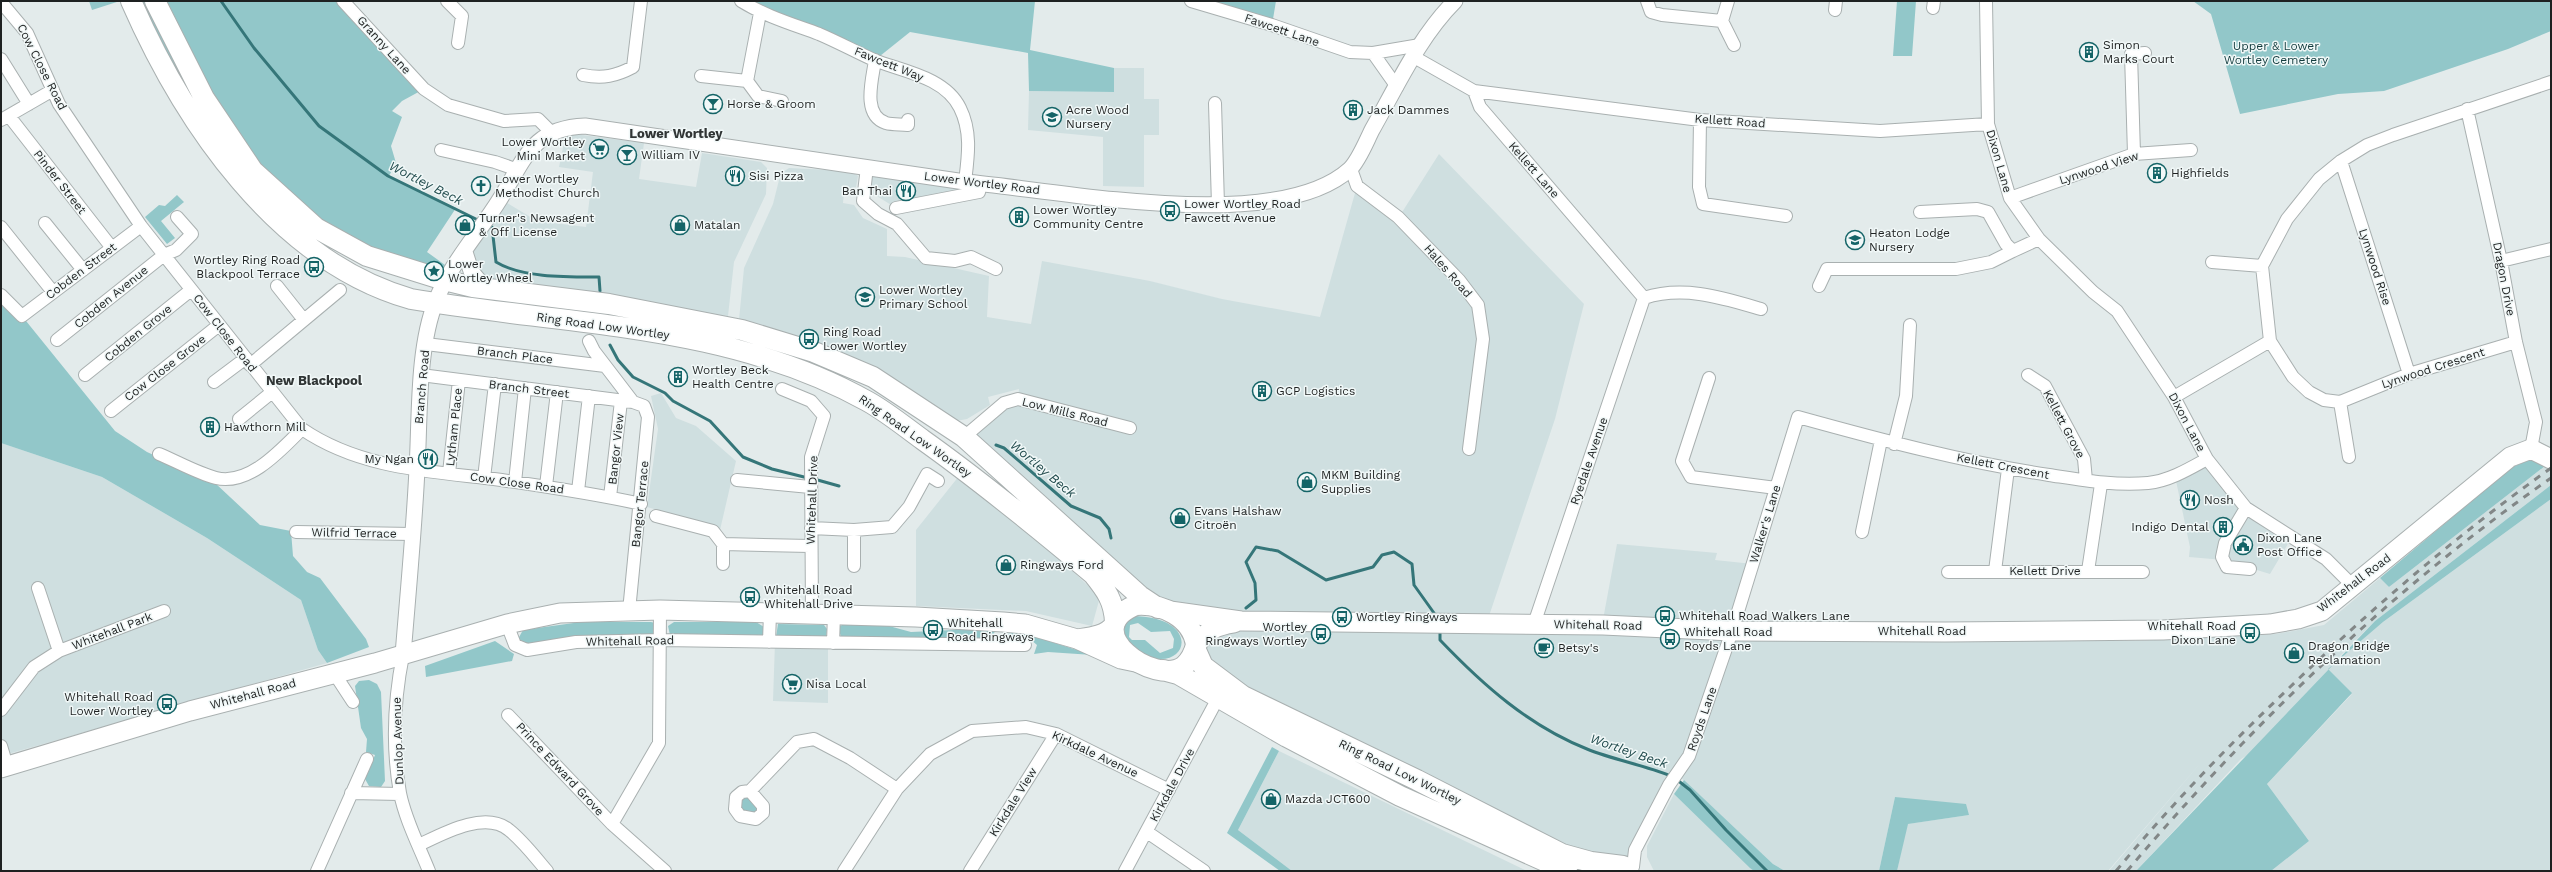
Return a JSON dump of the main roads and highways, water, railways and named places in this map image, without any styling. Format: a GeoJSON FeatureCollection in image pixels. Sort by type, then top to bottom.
{"type":"FeatureCollection","features":[{"type":"Feature","properties":{"kind":"highway","name":"Ring Road Low Wortley"},"geometry":{"type":"LineString","coordinates":[[131,1],[188,112],[216,152],[241,183],[316,254],[355,278],[380,290],[435,303],[667,334],[721,344],[798,369],[869,402],[964,469],[1018,511],[1093,574],[1109,594],[1114,608],[1115,623]]}},
{"type":"Feature","properties":{"kind":"highway","name":"Ring Road Low Wortley"},"geometry":{"type":"LineString","coordinates":[[155,1],[204,98],[253,171],[316,228],[349,247],[390,265],[444,280],[485,288],[609,304],[749,332],[814,352],[873,377],[964,437],[1140,596],[1164,609]]}},
{"type":"Feature","properties":{"kind":"highway"},"geometry":{"type":"LineString","coordinates":[[390,265],[424,288],[435,303]]}},
{"type":"Feature","properties":{"kind":"highway"},"geometry":{"type":"LineString","coordinates":[[444,280],[456,299],[470,308]]}},
{"type":"Feature","properties":{"kind":"highway"},"geometry":{"type":"LineString","coordinates":[[964,437],[965,454],[1018,511]]}},
{"type":"Feature","properties":{"kind":"highway"},"geometry":{"type":"LineString","coordinates":[[1146,605],[1164,609],[1189,629],[1196,646],[1189,661],[1183,667],[1163,670],[1142,664],[1127,654],[1117,644],[1114,637],[1115,623],[1127,609],[1136,606],[1146,605]]}},
{"type":"Feature","properties":{"kind":"highway","name":"Ring Road Low Wortley"},"geometry":{"type":"LineString","coordinates":[[1196,646],[1203,666],[1243,696],[1417,780],[1562,854],[1626,869]]}},
{"type":"Feature","properties":{"kind":"highway","name":"Ring Road Low Wortley"},"geometry":{"type":"LineString","coordinates":[[1163,670],[1178,674],[1218,698],[1400,796],[1567,871]]}},
{"type":"Feature","properties":{"kind":"main road","name":"Whitehall Road"},"geometry":{"type":"LineString","coordinates":[[1196,646],[1207,632],[1217,625],[1241,622],[1534,624],[1732,631],[2147,630],[2270,624],[2298,619],[2322,611],[2510,458],[2542,454]]}},
{"type":"Feature","properties":{"kind":"main road","name":"Whitehall Road"},"geometry":{"type":"LineString","coordinates":[[1164,609],[1241,622]]}},
{"type":"Feature","properties":{"kind":"main road","name":"Whitehall Road"},"geometry":{"type":"LineString","coordinates":[[4,767],[190,711],[403,655],[507,624],[560,613],[660,610],[770,612],[1003,622],[1025,624],[1077,639],[1121,659],[1142,664]]}},
{"type":"Feature","properties":{"kind":"main road","name":"Whitehall Road"},"geometry":{"type":"LineString","coordinates":[[1077,639],[1097,636],[1110,629],[1115,623]]}},
{"type":"Feature","properties":{"kind":"waterway","name":"Wortley Beck"},"geometry":{"type":"LineString","coordinates":[[221,1],[254,48],[319,126],[388,176],[480,221]]}},
{"type":"Feature","properties":{"kind":"waterway","name":"Wortley Beck"},"geometry":{"type":"LineString","coordinates":[[488,225],[492,227],[496,262],[507,267],[532,274],[546,276],[599,277],[600,291]]}},
{"type":"Feature","properties":{"kind":"waterway","name":"Wortley Beck"},"geometry":{"type":"LineString","coordinates":[[610,345],[618,360],[633,377],[665,393],[673,401],[710,421],[743,457],[772,469],[808,478]]}},
{"type":"Feature","properties":{"kind":"waterway","name":"Wortley Beck"},"geometry":{"type":"LineString","coordinates":[[996,445],[1004,448],[1071,506],[1100,518],[1109,529],[1111,538]]}},
{"type":"Feature","properties":{"kind":"waterway","name":"Wortley Beck"},"geometry":{"type":"LineString","coordinates":[[814,479],[839,486]]}},
{"type":"Feature","properties":{"kind":"waterway","name":"Wortley Beck"},"geometry":{"type":"LineString","coordinates":[[1246,608],[1256,600],[1255,583],[1246,562],[1256,547],[1278,551],[1326,580],[1373,567],[1382,555],[1394,552],[1412,564],[1414,585],[1434,613]]}},
{"type":"Feature","properties":{"kind":"waterway","name":"Wortley Beck"},"geometry":{"type":"LineString","coordinates":[[1440,633],[1440,640],[1473,673],[1508,703],[1546,729],[1587,749],[1671,776]]}},
{"type":"Feature","properties":{"kind":"waterway","name":"Wortley Beck"},"geometry":{"type":"LineString","coordinates":[[1676,779],[1690,790],[1726,830],[1767,871]]}},
{"type":"Feature","properties":{"kind":"railway"},"geometry":{"type":"LineString","coordinates":[[2116,871],[2199,777],[2319,659],[2448,546],[2551,468]]}},
{"type":"Feature","properties":{"kind":"railway"},"geometry":{"type":"LineString","coordinates":[[2127,871],[2224,763],[2274,711],[2326,661],[2380,612],[2435,566],[2492,521],[2551,478]]}},
{"type":"Feature","properties":{"kind":"place","name":"Simon Marks Court"},"geometry":{"type":"Point","coordinates":[2089,52]}},
{"type":"Feature","properties":{"kind":"place","name":"Horse & Groom"},"geometry":{"type":"Point","coordinates":[713,104]}},
{"type":"Feature","properties":{"kind":"place","name":"Jack Dammes"},"geometry":{"type":"Point","coordinates":[1353,110]}},
{"type":"Feature","properties":{"kind":"place","name":"Acre Wood Nursery"},"geometry":{"type":"Point","coordinates":[1052,117]}},
{"type":"Feature","properties":{"kind":"place","name":"Lower Wortley Mini Market"},"geometry":{"type":"Point","coordinates":[599,149]}},
{"type":"Feature","properties":{"kind":"place","name":"William IV"},"geometry":{"type":"Point","coordinates":[627,155]}},
{"type":"Feature","properties":{"kind":"place","name":"Highfields"},"geometry":{"type":"Point","coordinates":[2157,173]}},
{"type":"Feature","properties":{"kind":"place","name":"Sisi Pizza"},"geometry":{"type":"Point","coordinates":[735,176]}},
{"type":"Feature","properties":{"kind":"place","name":"Lower Wortley Methodist Church"},"geometry":{"type":"Point","coordinates":[481,186]}},
{"type":"Feature","properties":{"kind":"place","name":"Ban Thai"},"geometry":{"type":"Point","coordinates":[906,191]}},
{"type":"Feature","properties":{"kind":"place","name":"Lower Wortley Road Fawcett Avenue"},"geometry":{"type":"Point","coordinates":[1170,211]}},
{"type":"Feature","properties":{"kind":"place","name":"Lower Wortley Community Centre"},"geometry":{"type":"Point","coordinates":[1019,217]}},
{"type":"Feature","properties":{"kind":"place","name":"Turner's Newsagent & Off License"},"geometry":{"type":"Point","coordinates":[465,225]}},
{"type":"Feature","properties":{"kind":"place","name":"Matalan"},"geometry":{"type":"Point","coordinates":[680,225]}},
{"type":"Feature","properties":{"kind":"place","name":"Heaton Lodge Nursery"},"geometry":{"type":"Point","coordinates":[1855,240]}},
{"type":"Feature","properties":{"kind":"place","name":"Wortley Ring Road Blackpool Terrace"},"geometry":{"type":"Point","coordinates":[314,267]}},
{"type":"Feature","properties":{"kind":"place","name":"Lower Wortley Wheel"},"geometry":{"type":"Point","coordinates":[434,271]}},
{"type":"Feature","properties":{"kind":"place","name":"Lower Wortley Primary School"},"geometry":{"type":"Point","coordinates":[865,297]}},
{"type":"Feature","properties":{"kind":"place","name":"Ring Road Lower Wortley"},"geometry":{"type":"Point","coordinates":[809,339]}},
{"type":"Feature","properties":{"kind":"place","name":"Wortley Beck Health Centre"},"geometry":{"type":"Point","coordinates":[678,377]}},
{"type":"Feature","properties":{"kind":"place","name":"GCP Logistics"},"geometry":{"type":"Point","coordinates":[1262,391]}},
{"type":"Feature","properties":{"kind":"place","name":"Hawthorn Mill"},"geometry":{"type":"Point","coordinates":[210,427]}},
{"type":"Feature","properties":{"kind":"place","name":"My Ngan"},"geometry":{"type":"Point","coordinates":[428,459]}},
{"type":"Feature","properties":{"kind":"place","name":"MKM Building Supplies"},"geometry":{"type":"Point","coordinates":[1307,482]}},
{"type":"Feature","properties":{"kind":"place","name":"Nosh"},"geometry":{"type":"Point","coordinates":[2190,500]}},
{"type":"Feature","properties":{"kind":"place","name":"Evans Halshaw Citroën"},"geometry":{"type":"Point","coordinates":[1180,518]}},
{"type":"Feature","properties":{"kind":"place","name":"Indigo Dental"},"geometry":{"type":"Point","coordinates":[2223,527]}},
{"type":"Feature","properties":{"kind":"place","name":"Dixon Lane Post Office"},"geometry":{"type":"Point","coordinates":[2243,545]}},
{"type":"Feature","properties":{"kind":"place","name":"Ringways Ford"},"geometry":{"type":"Point","coordinates":[1006,565]}},
{"type":"Feature","properties":{"kind":"place","name":"Whitehall Road Whitehall Drive"},"geometry":{"type":"Point","coordinates":[750,597]}},
{"type":"Feature","properties":{"kind":"place","name":"Whitehall Road Walkers Lane"},"geometry":{"type":"Point","coordinates":[1665,616]}},
{"type":"Feature","properties":{"kind":"place","name":"Wortley Ringways"},"geometry":{"type":"Point","coordinates":[1342,617]}},
{"type":"Feature","properties":{"kind":"place","name":"Whitehall Road Ringways"},"geometry":{"type":"Point","coordinates":[933,630]}},
{"type":"Feature","properties":{"kind":"place","name":"Whitehall Road Dixon Lane"},"geometry":{"type":"Point","coordinates":[2250,633]}},
{"type":"Feature","properties":{"kind":"place","name":"Wortley Ringways Wortley"},"geometry":{"type":"Point","coordinates":[1321,634]}},
{"type":"Feature","properties":{"kind":"place","name":"Whitehall Road Royds Lane"},"geometry":{"type":"Point","coordinates":[1670,639]}},
{"type":"Feature","properties":{"kind":"place","name":"Betsy's"},"geometry":{"type":"Point","coordinates":[1544,648]}},
{"type":"Feature","properties":{"kind":"place","name":"Dragon Bridge Reclamation"},"geometry":{"type":"Point","coordinates":[2294,653]}},
{"type":"Feature","properties":{"kind":"place","name":"Nisa Local"},"geometry":{"type":"Point","coordinates":[792,684]}},
{"type":"Feature","properties":{"kind":"place","name":"Whitehall Road Lower Wortley"},"geometry":{"type":"Point","coordinates":[167,704]}},
{"type":"Feature","properties":{"kind":"place","name":"Mazda JCT600"},"geometry":{"type":"Point","coordinates":[1271,799]}},
{"type":"Feature","properties":{"kind":"district","name":"Lower Wortley"},"geometry":{"type":"Point","coordinates":[676,133]}},
{"type":"Feature","properties":{"kind":"district","name":"New Blackpool"},"geometry":{"type":"Point","coordinates":[314,380]}},
{"type":"Feature","properties":{"kind":"park label","name":"Upper & Lower Wortley Cemetery"},"geometry":{"type":"Point","coordinates":[2276,53]}}]}
